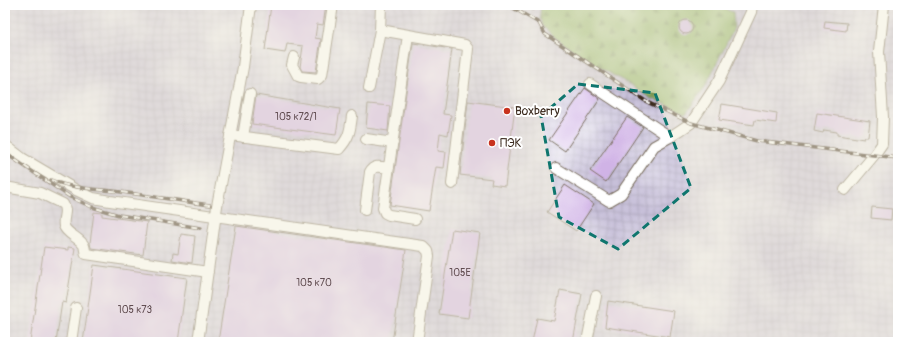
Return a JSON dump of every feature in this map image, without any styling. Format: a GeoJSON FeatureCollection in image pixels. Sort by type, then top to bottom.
{"type":"FeatureCollection","features":[{"type":"Feature","properties":{"kind":"street"},"geometry":{"type":"LineString","coordinates":[[198,342],[217,206],[243,66],[251,5]]}},
{"type":"Feature","properties":{"kind":"street"},"geometry":{"type":"LineString","coordinates":[[294,57],[292,65],[298,76],[315,79],[320,78],[322,75],[333,5]]}},
{"type":"Feature","properties":{"kind":"street"},"geometry":{"type":"LineString","coordinates":[[369,88],[380,30],[381,5]]}},
{"type":"Feature","properties":{"kind":"street"},"geometry":{"type":"LineString","coordinates":[[556,168],[608,201],[621,194],[654,146],[691,123],[719,81],[751,12],[752,5]]}},
{"type":"Feature","properties":{"kind":"street"},"geometry":{"type":"LineString","coordinates":[[845,190],[882,144],[883,116],[879,52],[884,5]]}},
{"type":"Feature","properties":{"kind":"street"},"geometry":{"type":"LineString","coordinates":[[380,30],[466,45],[468,49],[452,184]]}},
{"type":"Feature","properties":{"kind":"street"},"geometry":{"type":"LineString","coordinates":[[408,35],[383,208],[385,213],[389,215],[415,219]]}},
{"type":"Feature","properties":{"kind":"street"},"geometry":{"type":"LineString","coordinates":[[590,84],[670,137]]}},
{"type":"Feature","properties":{"kind":"street"},"geometry":{"type":"LineString","coordinates":[[243,137],[250,94]]}},
{"type":"Feature","properties":{"kind":"street"},"geometry":{"type":"LineString","coordinates":[[230,135],[339,149],[349,134],[352,116]]}},
{"type":"Feature","properties":{"kind":"street"},"geometry":{"type":"LineString","coordinates":[[366,139],[393,143]]}},
{"type":"Feature","properties":{"kind":"street"},"geometry":{"type":"LineString","coordinates":[[5,145],[33,165],[93,198],[423,246],[428,251],[430,256],[417,342]]}},
{"type":"Feature","properties":{"kind":"street"},"geometry":{"type":"LineString","coordinates":[[365,210],[370,172],[374,167],[389,168]]}},
{"type":"Feature","properties":{"kind":"street"},"geometry":{"type":"LineString","coordinates":[[5,187],[40,193],[63,204],[65,207],[64,227],[84,245],[86,254],[208,272]]}},
{"type":"Feature","properties":{"kind":"street"},"geometry":{"type":"LineString","coordinates":[[587,342],[596,296]]}},
{"type":"Feature","properties":{"kind":"street"},"geometry":{"type":"LineString","coordinates":[[71,342],[76,308]]}},
{"type":"Feature","properties":{"kind":"highlighted area"},"geometry":{"type":"Polygon","coordinates":[[[578,84],[655,93],[691,188],[618,249],[559,217],[541,116],[578,84]]]}},
{"type":"Feature","properties":{"kind":"shaded area"},"geometry":{"type":"Polygon","coordinates":[[[5,5],[898,5],[898,342],[5,342],[5,5]]]}},
{"type":"Feature","properties":{"kind":"green space"},"geometry":{"type":"Polygon","coordinates":[[[541,5],[714,5],[733,12],[734,28],[705,87],[686,113],[650,98],[631,85],[595,65],[554,37],[542,25],[540,16],[541,5]]]}},
{"type":"Feature","properties":{"kind":"building"},"geometry":{"type":"Polygon","coordinates":[[[271,5],[326,5],[323,25],[317,24],[315,38],[321,39],[316,72],[302,71],[300,67],[303,46],[287,44],[285,53],[265,50],[271,5]]]}},
{"type":"Feature","properties":{"kind":"building"},"geometry":{"type":"Polygon","coordinates":[[[686,20],[691,22],[693,27],[691,32],[686,34],[681,32],[679,27],[681,22],[686,20]]]}},
{"type":"Feature","properties":{"kind":"building"},"geometry":{"type":"Polygon","coordinates":[[[825,21],[847,23],[846,31],[824,28],[825,21]]]}},
{"type":"Feature","properties":{"kind":"building"},"geometry":{"type":"Polygon","coordinates":[[[413,43],[452,49],[443,114],[451,115],[448,135],[440,133],[438,151],[446,152],[444,168],[436,167],[429,211],[390,205],[413,43]]]}},
{"type":"Feature","properties":{"kind":"building"},"geometry":{"type":"Polygon","coordinates":[[[585,88],[600,99],[565,151],[549,140],[585,88]]]}},
{"type":"Feature","properties":{"kind":"building"},"geometry":{"type":"Polygon","coordinates":[[[256,95],[340,109],[336,135],[252,124],[256,95]]]}},
{"type":"Feature","properties":{"kind":"building"},"geometry":{"type":"Polygon","coordinates":[[[468,101],[515,107],[505,186],[491,184],[492,179],[460,175],[468,101]]]}},
{"type":"Feature","properties":{"kind":"building"},"geometry":{"type":"Polygon","coordinates":[[[368,104],[390,106],[388,131],[366,128],[368,104]]]}},
{"type":"Feature","properties":{"kind":"building"},"geometry":{"type":"Polygon","coordinates":[[[722,104],[777,113],[776,123],[755,120],[754,125],[719,120],[722,104]]]}},
{"type":"Feature","properties":{"kind":"building"},"geometry":{"type":"Polygon","coordinates":[[[817,113],[870,121],[868,137],[864,137],[864,139],[837,135],[837,132],[824,130],[823,133],[814,131],[817,113]]]}},
{"type":"Feature","properties":{"kind":"building"},"geometry":{"type":"Polygon","coordinates":[[[627,117],[643,127],[606,182],[590,171],[627,117]]]}},
{"type":"Feature","properties":{"kind":"building"},"geometry":{"type":"Polygon","coordinates":[[[565,185],[594,204],[576,231],[547,212],[565,185]]]}},
{"type":"Feature","properties":{"kind":"building"},"geometry":{"type":"Polygon","coordinates":[[[872,207],[892,209],[891,220],[871,218],[872,207]]]}},
{"type":"Feature","properties":{"kind":"building"},"geometry":{"type":"Polygon","coordinates":[[[94,212],[102,213],[102,216],[147,222],[143,255],[91,248],[90,243],[94,212]]]}},
{"type":"Feature","properties":{"kind":"building"},"geometry":{"type":"Polygon","coordinates":[[[236,226],[406,250],[392,342],[218,342],[236,226]]]}},
{"type":"Feature","properties":{"kind":"building"},"geometry":{"type":"Polygon","coordinates":[[[452,229],[480,233],[468,318],[439,314],[452,229]]]}},
{"type":"Feature","properties":{"kind":"building"},"geometry":{"type":"Polygon","coordinates":[[[181,234],[195,236],[192,263],[172,260],[173,253],[178,254],[181,234]]]}},
{"type":"Feature","properties":{"kind":"building"},"geometry":{"type":"Polygon","coordinates":[[[44,247],[68,250],[68,247],[75,248],[66,303],[62,302],[56,342],[30,342],[44,247]]]}},
{"type":"Feature","properties":{"kind":"building"},"geometry":{"type":"Polygon","coordinates":[[[94,265],[187,278],[178,342],[83,342],[94,265]]]}},
{"type":"Feature","properties":{"kind":"building"},"geometry":{"type":"Polygon","coordinates":[[[560,290],[582,294],[573,342],[532,342],[537,318],[554,321],[560,290]]]}},
{"type":"Feature","properties":{"kind":"building"},"geometry":{"type":"Polygon","coordinates":[[[608,301],[674,311],[670,337],[605,327],[608,301]]]}},
{"type":"Feature","properties":{"kind":"railway"},"geometry":{"type":"LineString","coordinates":[[508,5],[539,23],[545,34],[647,102],[691,123],[757,141],[898,158]]}},
{"type":"Feature","properties":{"kind":"railway"},"geometry":{"type":"LineString","coordinates":[[524,5],[533,9]]}},
{"type":"Feature","properties":{"kind":"railway"},"geometry":{"type":"LineString","coordinates":[[5,153],[70,197],[92,207],[119,215],[201,228]]}},
{"type":"Feature","properties":{"kind":"railway"},"geometry":{"type":"LineString","coordinates":[[51,180],[77,187],[210,205]]}},
{"type":"Feature","properties":{"kind":"place","name":"Boxberry"},"geometry":{"type":"Point","coordinates":[507,111]}},
{"type":"Feature","properties":{"kind":"place","name":"ПЭК"},"geometry":{"type":"Point","coordinates":[492,143]}}]}
